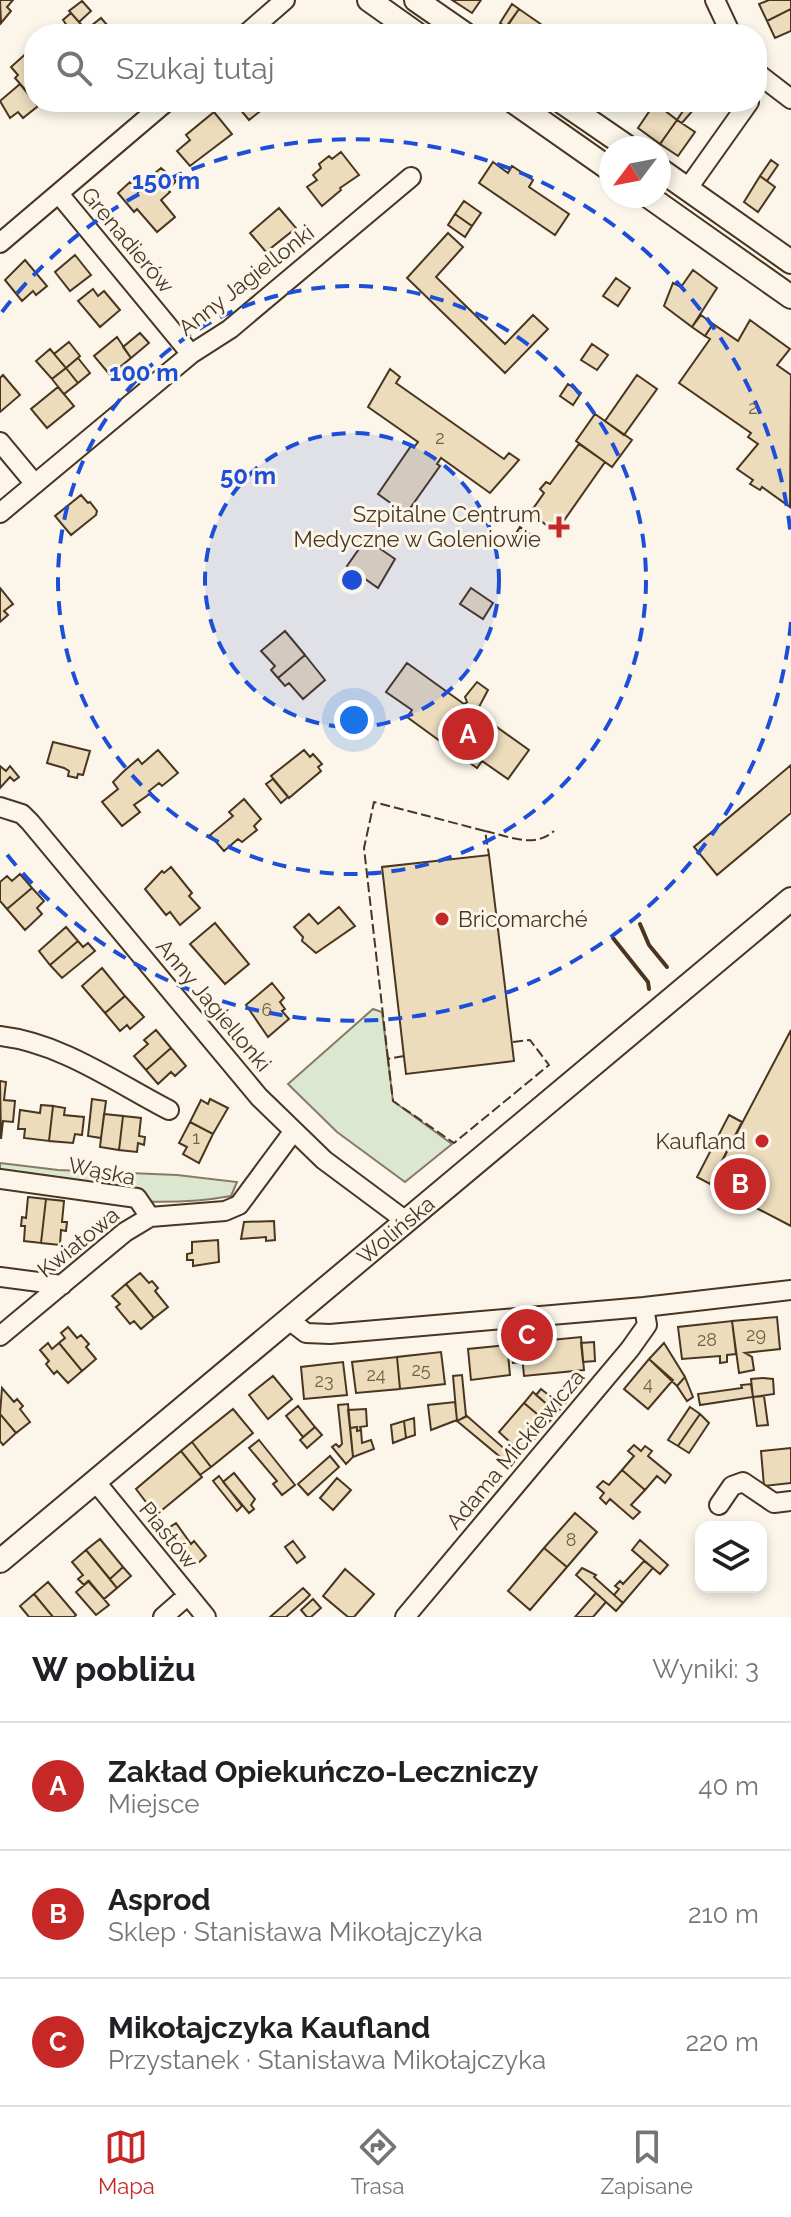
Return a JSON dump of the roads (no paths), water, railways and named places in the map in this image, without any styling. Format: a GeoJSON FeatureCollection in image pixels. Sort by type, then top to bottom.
{"type":"FeatureCollection","features":[{"type":"Feature","properties":{"kind":"street"},"geometry":{"type":"LineString","coordinates":[[257,24],[285,0]]}},
{"type":"Feature","properties":{"kind":"street"},"geometry":{"type":"LineString","coordinates":[[369,0],[403,24]]}},
{"type":"Feature","properties":{"kind":"street"},"geometry":{"type":"LineString","coordinates":[[416,0],[451,24]]}},
{"type":"Feature","properties":{"kind":"street"},"geometry":{"type":"LineString","coordinates":[[715,0],[726,24]]}},
{"type":"Feature","properties":{"kind":"street"},"geometry":{"type":"LineString","coordinates":[[767,86],[791,99]]}},
{"type":"Feature","properties":{"kind":"street","name":"Grenadierów"},"geometry":{"type":"LineString","coordinates":[[0,243],[154,112]]}},
{"type":"Feature","properties":{"kind":"street"},"geometry":{"type":"LineString","coordinates":[[528,112],[599,162]]}},
{"type":"Feature","properties":{"kind":"street"},"geometry":{"type":"LineString","coordinates":[[577,112],[612,136]]}},
{"type":"Feature","properties":{"kind":"street"},"geometry":{"type":"LineString","coordinates":[[688,188],[742,112]]}},
{"type":"Feature","properties":{"kind":"street","name":"Anny Jagiellonki"},"geometry":{"type":"LineString","coordinates":[[0,513],[191,354],[230,329],[411,177]]}},
{"type":"Feature","properties":{"kind":"street"},"geometry":{"type":"LineString","coordinates":[[671,177],[791,262]]}},
{"type":"Feature","properties":{"kind":"street","name":"Grenadierów"},"geometry":{"type":"LineString","coordinates":[[59,194],[191,354]]}},
{"type":"Feature","properties":{"kind":"street"},"geometry":{"type":"LineString","coordinates":[[665,208],[791,297]]}},
{"type":"Feature","properties":{"kind":"street"},"geometry":{"type":"LineString","coordinates":[[0,442],[35,484]]}},
{"type":"Feature","properties":{"kind":"street","name":"Anny Jagiellonki"},"geometry":{"type":"LineString","coordinates":[[0,807],[22,814],[30,822],[259,1097],[293,1132],[324,1160],[406,1221]]}},
{"type":"Feature","properties":{"kind":"street","name":"Wolińska"},"geometry":{"type":"LineString","coordinates":[[0,1561],[791,899]]}},
{"type":"Feature","properties":{"kind":"street"},"geometry":{"type":"LineString","coordinates":[[0,1036],[20,1038],[57,1050],[169,1110]]}},
{"type":"Feature","properties":{"kind":"street","name":"Wąska"},"geometry":{"type":"LineString","coordinates":[[0,1179],[137,1198],[150,1217],[225,1211],[239,1205],[293,1132]]}},
{"type":"Feature","properties":{"kind":"street","name":"Kwiatowa"},"geometry":{"type":"LineString","coordinates":[[0,1336],[125,1232],[150,1217]]}},
{"type":"Feature","properties":{"kind":"street"},"geometry":{"type":"LineString","coordinates":[[0,1277],[62,1285]]}},
{"type":"Feature","properties":{"kind":"street"},"geometry":{"type":"LineString","coordinates":[[289,1320],[306,1333],[330,1334],[644,1307],[791,1290]]}},
{"type":"Feature","properties":{"kind":"street","name":"Adama Mickiewicza"},"geometry":{"type":"LineString","coordinates":[[405,1617],[630,1349],[647,1325],[644,1307]]}},
{"type":"Feature","properties":{"kind":"street","name":"Piastów"},"geometry":{"type":"LineString","coordinates":[[95,1481],[206,1617]]}},
{"type":"Feature","properties":{"kind":"street"},"geometry":{"type":"LineString","coordinates":[[719,1505],[732,1486],[743,1482],[774,1503],[791,1501]]}},
{"type":"Feature","properties":{"kind":"street"},"geometry":{"type":"LineString","coordinates":[[163,1617],[187,1596]]}},
{"type":"Feature","properties":{"kind":"place","name":"Szpitalne Centrum Medyczne w Goleniowie"},"geometry":{"type":"Point","coordinates":[559,527]}},
{"type":"Feature","properties":{"kind":"place","name":"Zakład Opiekuńczo-Leczniczy"},"geometry":{"type":"Point","coordinates":[468,734]}},
{"type":"Feature","properties":{"kind":"place","name":"Bricomarché"},"geometry":{"type":"Point","coordinates":[442,919]}},
{"type":"Feature","properties":{"kind":"place","name":"Kaufland"},"geometry":{"type":"Point","coordinates":[762,1141]}},
{"type":"Feature","properties":{"kind":"place","name":"Asprod"},"geometry":{"type":"Point","coordinates":[740,1184]}},
{"type":"Feature","properties":{"kind":"place","name":"Mikołajczyka Kaufland"},"geometry":{"type":"Point","coordinates":[527,1335]}}]}
